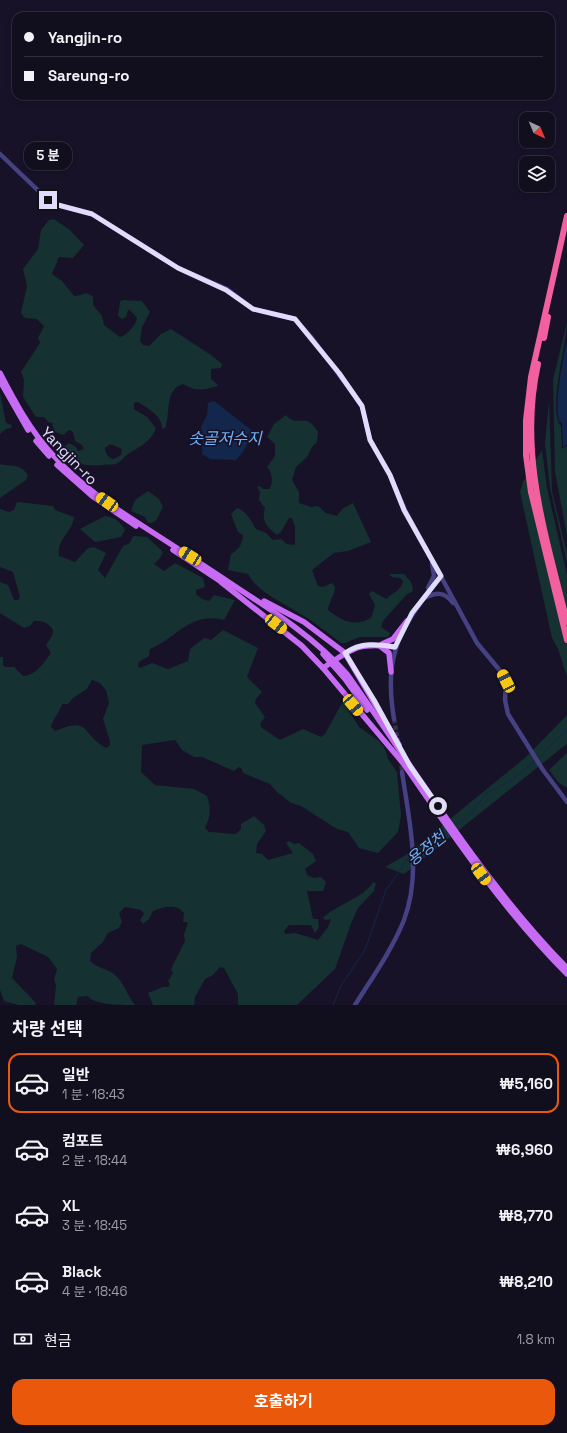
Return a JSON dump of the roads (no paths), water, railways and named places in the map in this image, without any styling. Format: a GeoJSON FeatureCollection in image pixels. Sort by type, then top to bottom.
{"type":"FeatureCollection","features":[{"type":"Feature","properties":{"kind":"highway"},"geometry":{"type":"LineString","coordinates":[[567,216],[531,377],[526,420],[526,455],[531,492],[567,640]]}},
{"type":"Feature","properties":{"kind":"highway"},"geometry":{"type":"LineString","coordinates":[[567,238],[537,367],[531,406],[530,437],[532,467],[536,493],[567,622]]}},
{"type":"Feature","properties":{"kind":"main road","name":"Yangjin-ro"},"geometry":{"type":"LineString","coordinates":[[0,372],[32,430],[52,455],[78,480],[117,509],[294,625],[347,674],[410,769],[512,914],[567,974]]}},
{"type":"Feature","properties":{"kind":"main road","name":"Yangjin-ro"},"geometry":{"type":"LineString","coordinates":[[0,381],[22,421],[42,449],[67,476],[111,510],[287,624],[328,656]]}},
{"type":"Feature","properties":{"kind":"main road"},"geometry":{"type":"LineString","coordinates":[[221,582],[285,631],[323,668],[410,769]]}},
{"type":"Feature","properties":{"kind":"main road"},"geometry":{"type":"LineString","coordinates":[[230,583],[304,622],[345,653],[374,700],[410,769]]}},
{"type":"Feature","properties":{"kind":"main road"},"geometry":{"type":"LineString","coordinates":[[323,668],[345,653],[362,645],[376,644],[394,639],[407,621]]}},
{"type":"Feature","properties":{"kind":"main road"},"geometry":{"type":"LineString","coordinates":[[376,644],[395,647]]}},
{"type":"Feature","properties":{"kind":"main road"},"geometry":{"type":"LineString","coordinates":[[376,644],[389,653],[391,672]]}},
{"type":"Feature","properties":{"kind":"main road","name":"Yangjin-ro"},"geometry":{"type":"LineString","coordinates":[[460,841],[525,923],[567,968]]}},
{"type":"Feature","properties":{"kind":"street"},"geometry":{"type":"LineString","coordinates":[[0,154],[48,200],[58,205],[92,214],[178,268],[226,290],[253,309],[295,319],[339,373],[362,406],[370,440],[390,475],[404,510],[429,552],[477,643],[502,673],[506,681],[505,700],[508,714],[543,769],[567,802]]}},
{"type":"Feature","properties":{"kind":"street"},"geometry":{"type":"LineString","coordinates":[[422,600],[434,576],[429,552]]}},
{"type":"Feature","properties":{"kind":"street"},"geometry":{"type":"LineString","coordinates":[[394,719],[391,692],[391,672],[395,647],[407,621],[441,576]]}},
{"type":"Feature","properties":{"kind":"street"},"geometry":{"type":"LineString","coordinates":[[422,600],[435,593],[442,593],[448,596],[460,613]]}},
{"type":"Feature","properties":{"kind":"street"},"geometry":{"type":"LineString","coordinates":[[355,1005],[399,931],[410,899],[413,877],[411,842],[402,772]]}},
{"type":"Feature","properties":{"kind":"water"},"geometry":{"type":"Polygon","coordinates":[[[567,340],[567,444],[563,448],[562,423],[559,421],[558,403],[567,340]]]}},
{"type":"Feature","properties":{"kind":"water","name":"솟골저수지"},"geometry":{"type":"Polygon","coordinates":[[[214,401],[254,432],[243,452],[236,460],[210,459],[202,454],[203,437],[201,427],[207,415],[208,403],[214,401]]]}},
{"type":"Feature","properties":{"kind":"waterway","name":"용정천"},"geometry":{"type":"LineString","coordinates":[[537,759],[567,730]]}},
{"type":"Feature","properties":{"kind":"waterway","name":"용정천"},"geometry":{"type":"LineString","coordinates":[[455,826],[469,816],[486,793],[509,782],[535,761]]}},
{"type":"Feature","properties":{"kind":"waterway","name":"용정천"},"geometry":{"type":"LineString","coordinates":[[414,855],[447,831]]}},
{"type":"Feature","properties":{"kind":"waterway","name":"용정천"},"geometry":{"type":"LineString","coordinates":[[333,1005],[342,984],[365,950],[386,890],[406,861],[411,857]]}},
{"type":"Feature","properties":{"kind":"tunnel"},"geometry":{"type":"LineString","coordinates":[[394,719],[398,742]]}},
{"type":"Feature","properties":{"kind":"tunnel"},"geometry":{"type":"LineString","coordinates":[[401,759],[402,772]]}}]}
